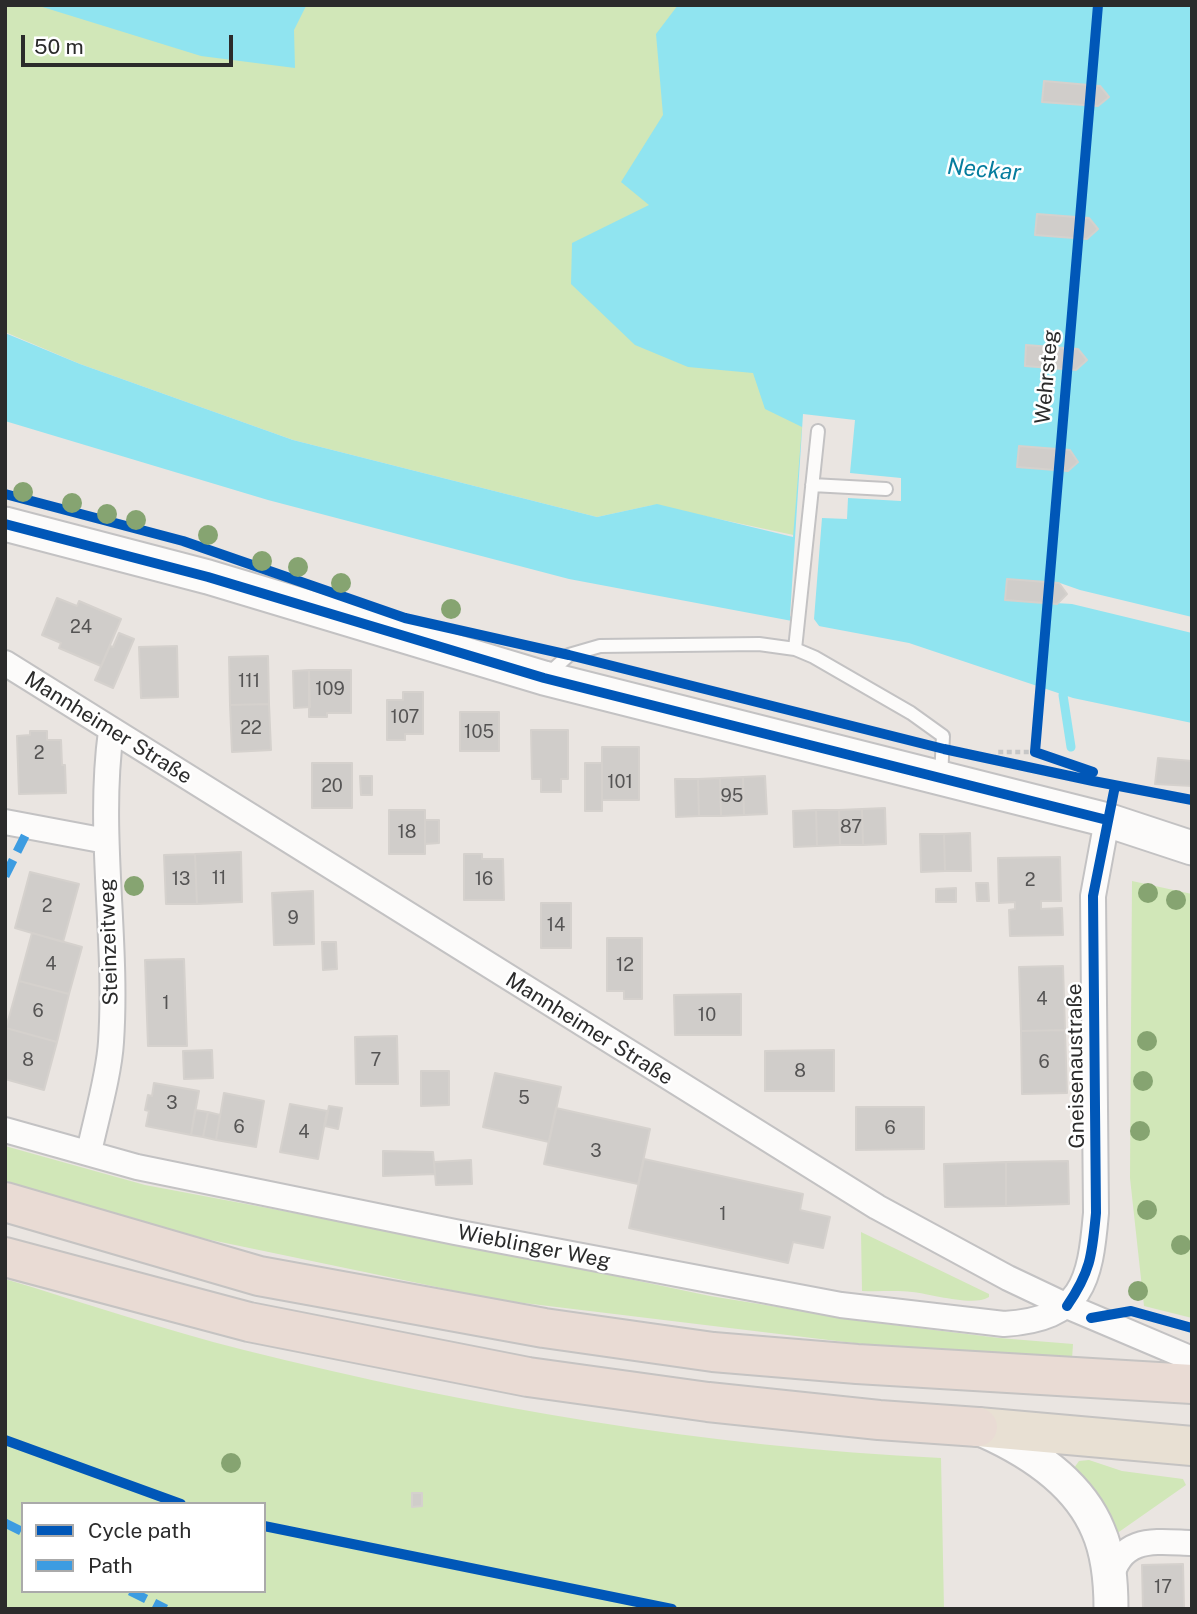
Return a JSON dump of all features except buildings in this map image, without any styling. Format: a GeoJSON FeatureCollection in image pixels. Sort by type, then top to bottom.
{"type":"FeatureCollection","features":[{"type":"Feature","properties":{"kind":"highway"},"geometry":{"type":"LineString","coordinates":[[5,1202],[259,1276],[544,1328],[713,1352],[857,1364],[1192,1384]]}},
{"type":"Feature","properties":{"kind":"highway"},"geometry":{"type":"LineString","coordinates":[[5,1257],[248,1322],[528,1377],[747,1406],[978,1427]]}},
{"type":"Feature","properties":{"kind":"main road"},"geometry":{"type":"LineString","coordinates":[[978,1427],[1192,1446]]}},
{"type":"Feature","properties":{"kind":"street"},"geometry":{"type":"LineString","coordinates":[[5,524],[208,577],[544,678],[1107,820],[1192,848]]}},
{"type":"Feature","properties":{"kind":"street","name":"Mannheimer Straße"},"geometry":{"type":"LineString","coordinates":[[5,663],[877,1207],[996,1272],[1067,1306],[1192,1359]]}},
{"type":"Feature","properties":{"kind":"street","name":"Steinzeitweg"},"geometry":{"type":"LineString","coordinates":[[89,1152],[111,1044],[106,770],[111,731]]}},
{"type":"Feature","properties":{"kind":"street"},"geometry":{"type":"LineString","coordinates":[[1107,820],[1192,829]]}},
{"type":"Feature","properties":{"kind":"street","name":"Gneisenaustraße"},"geometry":{"type":"LineString","coordinates":[[1067,1306],[1084,1282],[1093,1252],[1096,1213],[1093,895],[1107,820]]}},
{"type":"Feature","properties":{"kind":"street"},"geometry":{"type":"LineString","coordinates":[[5,822],[106,841]]}},
{"type":"Feature","properties":{"kind":"street","name":"Wieblinger Weg"},"geometry":{"type":"LineString","coordinates":[[5,1130],[164,1173],[455,1232],[841,1305],[1004,1324],[1047,1316],[1067,1306]]}},
{"type":"Feature","properties":{"kind":"street"},"geometry":{"type":"LineString","coordinates":[[978,1427],[1027,1453],[1052,1471],[1074,1493],[1098,1528],[1106,1554],[1111,1594]]}},
{"type":"Feature","properties":{"kind":"street"},"geometry":{"type":"LineString","coordinates":[[1111,1594],[1117,1561],[1131,1548],[1152,1542],[1192,1543]]}},
{"type":"Feature","properties":{"kind":"lane"},"geometry":{"type":"LineString","coordinates":[[795,649],[818,431]]}},
{"type":"Feature","properties":{"kind":"lane"},"geometry":{"type":"LineString","coordinates":[[812,485],[887,489]]}},
{"type":"Feature","properties":{"kind":"lane"},"geometry":{"type":"LineString","coordinates":[[544,678],[569,655],[600,646],[759,644],[795,649],[814,657],[911,713],[943,736],[941,779]]}},
{"type":"Feature","properties":{"kind":"path"},"geometry":{"type":"LineString","coordinates":[[996,760],[998,752],[1035,752],[1094,772],[1093,781]]}},
{"type":"Feature","properties":{"kind":"green space"},"geometry":{"type":"Polygon","coordinates":[[[5,5],[1064,5],[1018,583],[653,505],[597,517],[293,440],[80,364],[5,332],[5,5]]]}},
{"type":"Feature","properties":{"kind":"green space"},"geometry":{"type":"Polygon","coordinates":[[[1132,881],[1192,894],[1192,1318],[1144,1306],[1130,1178],[1132,881]]]}},
{"type":"Feature","properties":{"kind":"green space"},"geometry":{"type":"Polygon","coordinates":[[[5,1146],[145,1185],[491,1250],[710,1296],[870,1322],[1073,1344],[1072,1359],[911,1350],[499,1300],[139,1225],[5,1182],[5,1146]]]}},
{"type":"Feature","properties":{"kind":"green space"},"geometry":{"type":"Polygon","coordinates":[[[861,1232],[989,1294],[989,1297],[973,1301],[906,1291],[862,1291],[861,1232]]]}},
{"type":"Feature","properties":{"kind":"green space"},"geometry":{"type":"Polygon","coordinates":[[[5,1279],[244,1350],[330,1371],[503,1406],[677,1434],[853,1453],[941,1458],[944,1609],[5,1609],[5,1279]]]}},
{"type":"Feature","properties":{"kind":"green space"},"geometry":{"type":"Polygon","coordinates":[[[1089,1460],[1122,1471],[1183,1479],[1186,1485],[1116,1534],[1096,1492],[1074,1468],[1079,1461],[1089,1460]]]}},
{"type":"Feature","properties":{"kind":"water"},"geometry":{"type":"Polygon","coordinates":[[[36,5],[306,6],[294,30],[295,68],[201,56],[36,5]]]}},
{"type":"Feature","properties":{"kind":"water","name":"Neckar"},"geometry":{"type":"Polygon","coordinates":[[[678,5],[1192,5],[1192,617],[1060,583],[1007,579],[1006,600],[1072,604],[1192,633],[1192,723],[1073,698],[909,643],[569,579],[268,500],[5,421],[5,333],[80,364],[293,440],[597,517],[657,504],[793,537],[802,427],[765,409],[753,373],[688,367],[635,345],[571,284],[572,243],[649,205],[621,182],[663,115],[656,34],[678,5]]]}},
{"type":"Feature","properties":{"kind":"pier"},"geometry":{"type":"Polygon","coordinates":[[[803,414],[855,420],[850,473],[901,478],[901,501],[848,498],[847,519],[822,518],[814,619],[822,630],[804,627],[790,616],[803,414]]]}},
{"type":"Feature","properties":{"kind":"waterway"},"geometry":{"type":"LineString","coordinates":[[1063,695],[1071,747]]}},
{"type":"Feature","properties":{"kind":"marked path"},"geometry":{"type":"LineString","coordinates":[[5,876],[29,828]]}},
{"type":"Feature","properties":{"kind":"marked path"},"geometry":{"type":"LineString","coordinates":[[5,1523],[21,1531]]}},
{"type":"Feature","properties":{"kind":"marked path"},"geometry":{"type":"LineString","coordinates":[[134,1593],[166,1609]]}},
{"type":"Feature","properties":{"kind":"cycle path","name":"Wehrsteg"},"geometry":{"type":"LineString","coordinates":[[1093,772],[1035,752],[1098,5]]}},
{"type":"Feature","properties":{"kind":"cycle path"},"geometry":{"type":"LineString","coordinates":[[5,494],[183,541],[405,618],[569,655],[944,749],[1192,800]]}},
{"type":"Feature","properties":{"kind":"cycle path"},"geometry":{"type":"LineString","coordinates":[[5,524],[208,577],[544,678],[1107,820]]}},
{"type":"Feature","properties":{"kind":"cycle path"},"geometry":{"type":"LineString","coordinates":[[1067,1306],[1086,1272],[1096,1213],[1093,896],[1115,786]]}},
{"type":"Feature","properties":{"kind":"cycle path"},"geometry":{"type":"LineString","coordinates":[[1091,1318],[1131,1311],[1192,1328]]}},
{"type":"Feature","properties":{"kind":"cycle path"},"geometry":{"type":"LineString","coordinates":[[5,1440],[176,1502]]}},
{"type":"Feature","properties":{"kind":"cycle path"},"geometry":{"type":"LineString","coordinates":[[266,1526],[672,1609]]}}]}
